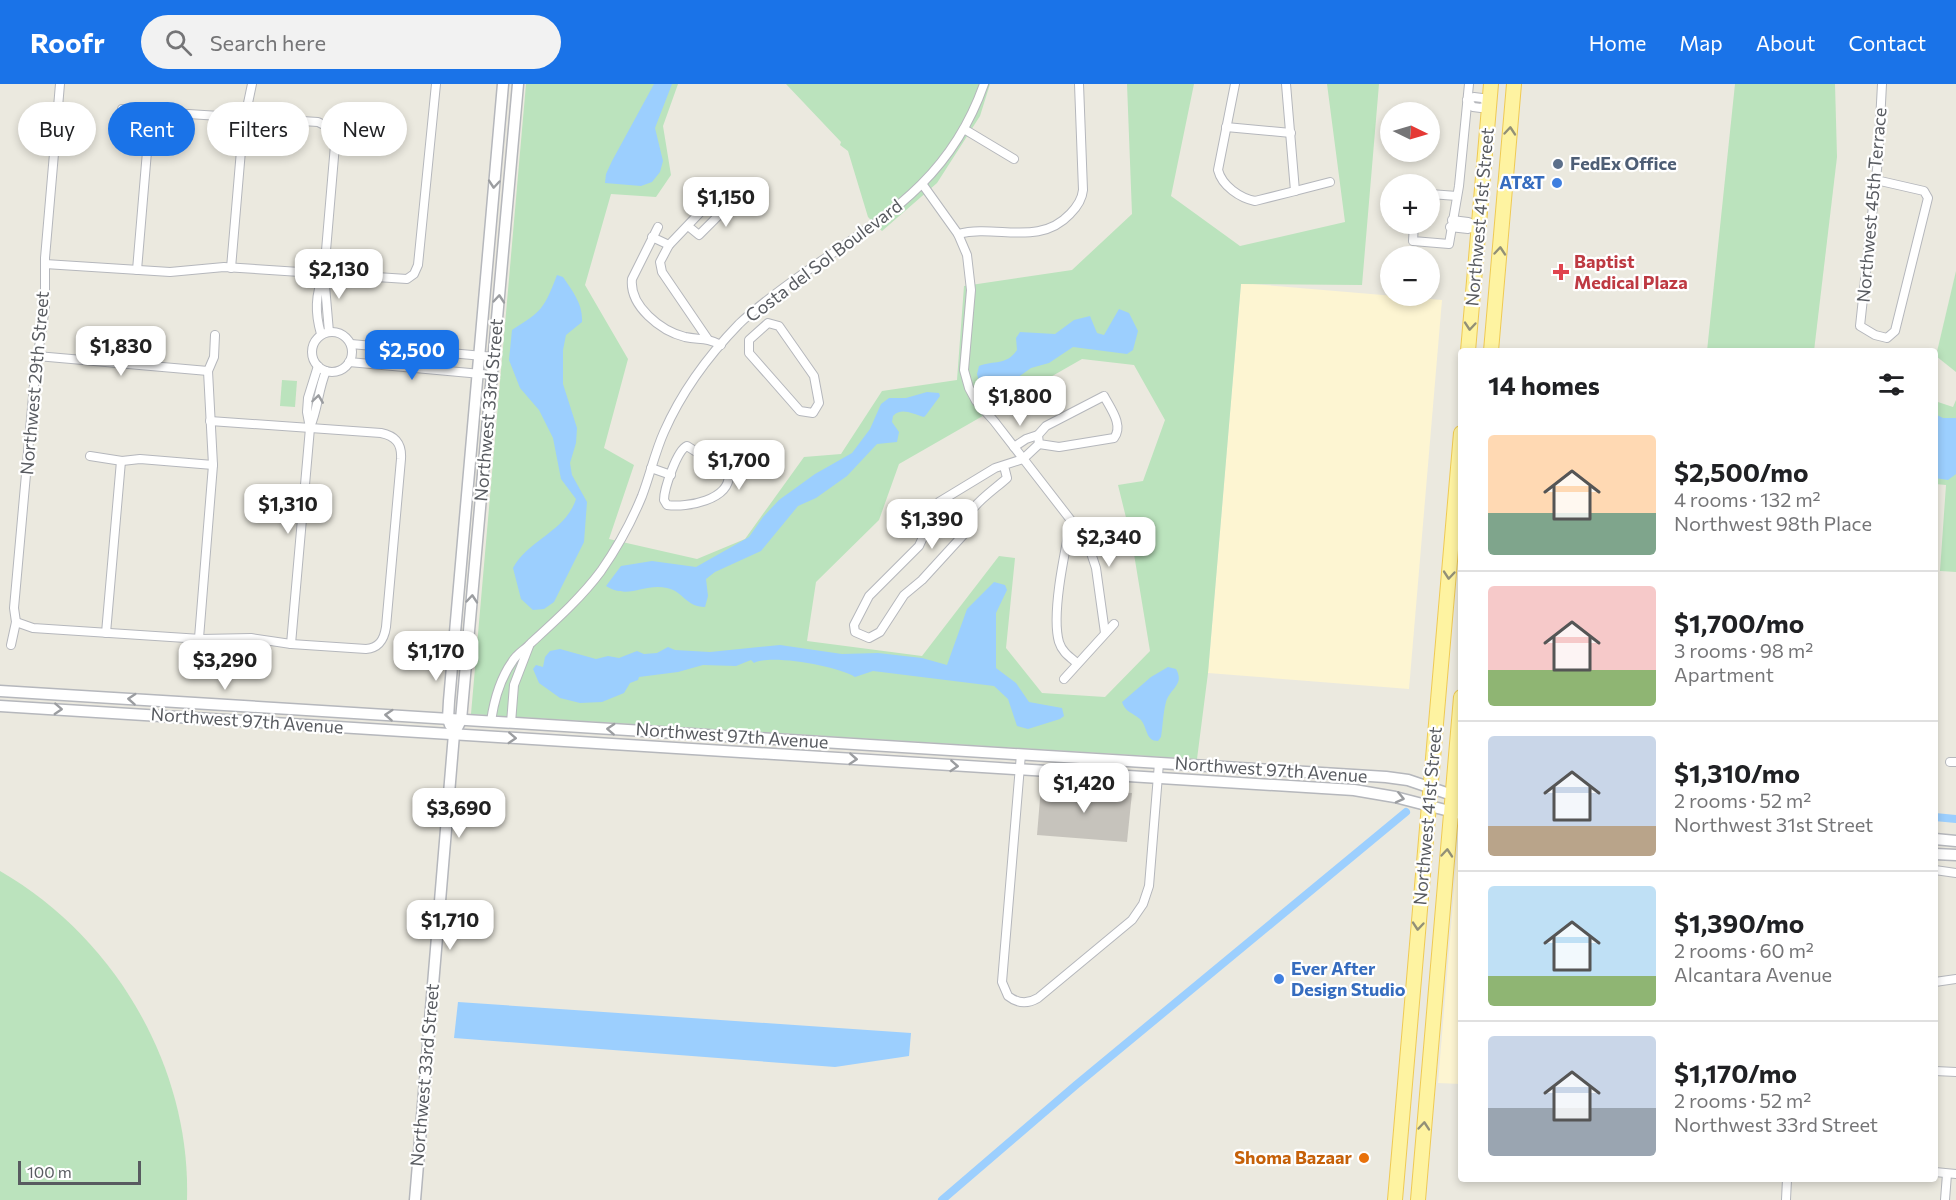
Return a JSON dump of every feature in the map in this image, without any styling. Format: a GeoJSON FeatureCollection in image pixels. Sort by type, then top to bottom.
{"type":"FeatureCollection","features":[{"type":"Feature","properties":{"kind":"main road","name":"Northwest 41st Street"},"geometry":{"type":"LineString","coordinates":[[1468,348],[1491,84]]}},
{"type":"Feature","properties":{"kind":"main road","name":"Northwest 41st Street"},"geometry":{"type":"LineString","coordinates":[[1491,348],[1514,84]]}},
{"type":"Feature","properties":{"kind":"main road","name":"Northwest 41st Street"},"geometry":{"type":"LineString","coordinates":[[1395,1200],[1458,467]]}},
{"type":"Feature","properties":{"kind":"main road","name":"Northwest 41st Street"},"geometry":{"type":"LineString","coordinates":[[1418,1200],[1431,1037],[1456,813],[1458,772]]}},
{"type":"Feature","properties":{"kind":"main road"},"geometry":{"type":"LineString","coordinates":[[1409,1034],[1431,1037]]}},
{"type":"Feature","properties":{"kind":"main road"},"geometry":{"type":"LineString","coordinates":[[1402,1111],[1415,1097],[1426,1094],[1417,1085],[1407,1063]]}},
{"type":"Feature","properties":{"kind":"main road"},"geometry":{"type":"LineString","coordinates":[[1400,1144],[1410,1151],[1420,1169]]}},
{"type":"Feature","properties":{"kind":"street","name":"Northwest 29th Street"},"geometry":{"type":"LineString","coordinates":[[11,645],[16,622],[14,608],[37,356],[44,314],[45,264],[60,84]]}},
{"type":"Feature","properties":{"kind":"street"},"geometry":{"type":"LineString","coordinates":[[248,102],[252,84]]}},
{"type":"Feature","properties":{"kind":"street"},"geometry":{"type":"LineString","coordinates":[[45,264],[170,272],[206,267],[231,267],[402,280],[411,276],[417,265],[436,84]]}},
{"type":"Feature","properties":{"kind":"street","name":"Northwest 33rd Street"},"geometry":{"type":"LineString","coordinates":[[454,734],[448,719],[503,84]]}},
{"type":"Feature","properties":{"kind":"street","name":"Northwest 33rd Street"},"geometry":{"type":"LineString","coordinates":[[415,1200],[454,734],[461,720],[518,84]]}},
{"type":"Feature","properties":{"kind":"street","name":"Costa del Sol Boulevard"},"geometry":{"type":"LineString","coordinates":[[491,721],[501,682],[517,654],[529,646],[581,595],[614,553],[633,517],[665,430],[686,388],[746,318],[773,295],[891,213],[923,185],[946,157],[964,129],[984,84]]}},
{"type":"Feature","properties":{"kind":"street"},"geometry":{"type":"LineString","coordinates":[[958,234],[978,230],[1014,234],[1044,231],[1060,223],[1076,208],[1082,198],[1083,190],[1080,84]]}},
{"type":"Feature","properties":{"kind":"street"},"geometry":{"type":"LineString","coordinates":[[1235,84],[1218,170],[1221,179],[1229,188],[1252,201],[1264,200],[1330,182]]}},
{"type":"Feature","properties":{"kind":"street"},"geometry":{"type":"LineString","coordinates":[[1286,84],[1295,191]]}},
{"type":"Feature","properties":{"kind":"street"},"geometry":{"type":"LineString","coordinates":[[1413,234],[1413,241],[1449,244],[1457,196],[1469,84]]}},
{"type":"Feature","properties":{"kind":"street","name":"Northwest 45th Terrace"},"geometry":{"type":"LineString","coordinates":[[1876,180],[1927,194],[1928,198],[1900,313],[1893,335],[1887,338],[1875,335],[1860,326],[1876,180],[1882,84]]}},
{"type":"Feature","properties":{"kind":"street"},"geometry":{"type":"LineString","coordinates":[[1467,100],[1473,107],[1481,108],[1490,104]]}},
{"type":"Feature","properties":{"kind":"street"},"geometry":{"type":"LineString","coordinates":[[1226,127],[1291,133]]}},
{"type":"Feature","properties":{"kind":"street"},"geometry":{"type":"LineString","coordinates":[[964,129],[1014,159]]}},
{"type":"Feature","properties":{"kind":"street"},"geometry":{"type":"LineString","coordinates":[[137,270],[147,156]]}},
{"type":"Feature","properties":{"kind":"street"},"geometry":{"type":"LineString","coordinates":[[231,267],[241,156]]}},
{"type":"Feature","properties":{"kind":"street"},"geometry":{"type":"LineString","coordinates":[[325,333],[342,334],[351,344],[352,352],[349,362],[338,371],[322,369],[312,356],[312,347],[325,333],[324,274],[334,156]]}},
{"type":"Feature","properties":{"kind":"street"},"geometry":{"type":"LineString","coordinates":[[923,185],[958,234],[967,255],[971,282],[964,359],[965,376],[976,401],[1087,541],[1094,560],[1105,633]]}},
{"type":"Feature","properties":{"kind":"street"},"geometry":{"type":"LineString","coordinates":[[1440,195],[1457,196]]}},
{"type":"Feature","properties":{"kind":"street"},"geometry":{"type":"LineString","coordinates":[[688,226],[699,235],[725,209],[724,199],[718,197],[713,199],[669,245],[660,260],[661,269],[707,338]]}},
{"type":"Feature","properties":{"kind":"street"},"geometry":{"type":"LineString","coordinates":[[1451,224],[1468,222],[1479,226]]}},
{"type":"Feature","properties":{"kind":"street"},"geometry":{"type":"LineString","coordinates":[[658,226],[632,283],[641,306],[652,320],[676,333],[688,337],[707,338],[721,345]]}},
{"type":"Feature","properties":{"kind":"street"},"geometry":{"type":"LineString","coordinates":[[652,237],[669,245]]}},
{"type":"Feature","properties":{"kind":"street"},"geometry":{"type":"LineString","coordinates":[[746,318],[757,330]]}},
{"type":"Feature","properties":{"kind":"street"},"geometry":{"type":"LineString","coordinates":[[768,323],[777,324],[811,371],[816,381],[819,403],[813,413],[800,411],[753,360],[748,349],[748,342],[757,330],[768,323]]}},
{"type":"Feature","properties":{"kind":"street"},"geometry":{"type":"LineString","coordinates":[[199,638],[213,465],[208,371],[214,357],[215,335]]}},
{"type":"Feature","properties":{"kind":"street"},"geometry":{"type":"LineString","coordinates":[[351,344],[494,357]]}},
{"type":"Feature","properties":{"kind":"street"},"geometry":{"type":"LineString","coordinates":[[37,356],[208,371]]}},
{"type":"Feature","properties":{"kind":"street"},"geometry":{"type":"LineString","coordinates":[[349,362],[492,375]]}},
{"type":"Feature","properties":{"kind":"street"},"geometry":{"type":"LineString","coordinates":[[291,644],[310,428],[316,414],[322,369]]}},
{"type":"Feature","properties":{"kind":"street"},"geometry":{"type":"LineString","coordinates":[[1014,447],[1038,435],[1046,426],[1104,396],[1118,430],[1114,438],[1059,447],[1039,444]]}},
{"type":"Feature","properties":{"kind":"street"},"geometry":{"type":"LineString","coordinates":[[16,622],[33,628],[106,633],[251,638],[291,644],[366,649],[379,645],[386,632],[401,459],[401,448],[396,439],[381,433],[210,422]]}},
{"type":"Feature","properties":{"kind":"street"},"geometry":{"type":"LineString","coordinates":[[1038,435],[1039,444]]}},
{"type":"Feature","properties":{"kind":"street"},"geometry":{"type":"LineString","coordinates":[[1004,466],[1007,478],[969,514],[964,523],[965,533],[922,580],[904,596],[880,632],[869,638],[855,632],[854,625],[869,596],[919,546],[939,502],[995,468],[1023,459],[1039,444]]}},
{"type":"Feature","properties":{"kind":"street"},"geometry":{"type":"LineString","coordinates":[[687,447],[726,470],[729,476],[727,487],[714,498],[670,506],[665,504],[664,500],[671,475],[681,450],[687,447]]}},
{"type":"Feature","properties":{"kind":"street"},"geometry":{"type":"LineString","coordinates":[[90,456],[121,461],[140,459],[213,465]]}},
{"type":"Feature","properties":{"kind":"street"},"geometry":{"type":"LineString","coordinates":[[106,633],[121,461]]}},
{"type":"Feature","properties":{"kind":"street"},"geometry":{"type":"LineString","coordinates":[[651,468],[671,475]]}},
{"type":"Feature","properties":{"kind":"street"},"geometry":{"type":"LineString","coordinates":[[1071,522],[1060,591],[1058,629],[1061,648],[1077,663]]}},
{"type":"Feature","properties":{"kind":"street"},"geometry":{"type":"LineString","coordinates":[[1064,678],[1114,624]]}},
{"type":"Feature","properties":{"kind":"street","name":"Costa del Sol Boulevard"},"geometry":{"type":"LineString","coordinates":[[511,723],[514,685],[529,646]]}},
{"type":"Feature","properties":{"kind":"street","name":"Northwest 97th Avenue"},"geometry":{"type":"LineString","coordinates":[[0,691],[1386,777],[1457,796]]}},
{"type":"Feature","properties":{"kind":"street","name":"Northwest 97th Avenue"},"geometry":{"type":"LineString","coordinates":[[0,706],[1354,790],[1429,805],[1456,813]]}},
{"type":"Feature","properties":{"kind":"street"},"geometry":{"type":"LineString","coordinates":[[669,747],[670,732]]}},
{"type":"Feature","properties":{"kind":"street"},"geometry":{"type":"LineString","coordinates":[[895,762],[896,746]]}},
{"type":"Feature","properties":{"kind":"street"},"geometry":{"type":"LineString","coordinates":[[1021,754],[1002,974],[1003,986],[1008,996],[1018,1002],[1034,1001],[1137,914],[1145,900],[1149,886],[1159,763]]}},
{"type":"Feature","properties":{"kind":"street"},"geometry":{"type":"LineString","coordinates":[[1938,840],[1956,841]]}},
{"type":"Feature","properties":{"kind":"street"},"geometry":{"type":"LineString","coordinates":[[1938,854],[1956,855]]}},
{"type":"Feature","properties":{"kind":"street"},"geometry":{"type":"LineString","coordinates":[[1938,870],[1956,873]]}},
{"type":"Feature","properties":{"kind":"street"},"geometry":{"type":"LineString","coordinates":[[1938,982],[1956,979]]}},
{"type":"Feature","properties":{"kind":"street"},"geometry":{"type":"LineString","coordinates":[[1938,1071],[1956,1072]]}},
{"type":"Feature","properties":{"kind":"street"},"geometry":{"type":"LineString","coordinates":[[1945,1200],[1952,1174]]}},
{"type":"Feature","properties":{"kind":"street"},"geometry":{"type":"LineString","coordinates":[[1786,1200],[1788,1182]]}},
{"type":"Feature","properties":{"kind":"shaded area"},"geometry":{"type":"Polygon","coordinates":[[[1241,283],[1380,295],[1380,306],[1440,306],[1440,300],[1442,300],[1409,689],[1208,673],[1241,283]]]}},
{"type":"Feature","properties":{"kind":"shaded area"},"geometry":{"type":"Polygon","coordinates":[[[1458,842],[1458,1084],[1438,1083],[1458,842]]]}},
{"type":"Feature","properties":{"kind":"green space"},"geometry":{"type":"Polygon","coordinates":[[[526,84],[678,84],[663,126],[671,175],[656,197],[611,194],[585,285],[628,359],[604,448],[634,465],[609,539],[697,559],[745,539],[804,457],[841,454],[882,391],[957,380],[964,286],[1072,270],[1132,214],[1127,84],[1194,84],[1171,196],[1240,246],[1345,222],[1327,84],[1379,84],[1362,285],[1241,284],[1208,673],[1197,759],[471,714],[526,84]],[[1082,359],[899,464],[879,520],[816,582],[807,641],[922,656],[999,556],[1015,558],[1006,648],[1042,693],[1105,697],[1150,651],[1132,542],[1118,485],[1143,481],[1165,420],[1134,365],[1082,359]]]}},
{"type":"Feature","properties":{"kind":"green space"},"geometry":{"type":"Polygon","coordinates":[[[786,84],[990,84],[980,116],[937,183],[882,231],[868,217],[848,151],[786,84]]]}},
{"type":"Feature","properties":{"kind":"green space"},"geometry":{"type":"Polygon","coordinates":[[[1735,84],[1835,84],[1837,157],[1814,348],[1707,348],[1735,84]]]}},
{"type":"Feature","properties":{"kind":"green space"},"geometry":{"type":"Polygon","coordinates":[[[1956,271],[1956,372],[1938,358],[1938,348],[1956,271]]]}},
{"type":"Feature","properties":{"kind":"green space"},"geometry":{"type":"Polygon","coordinates":[[[282,380],[297,381],[295,407],[280,406],[282,380]]]}},
{"type":"Feature","properties":{"kind":"green space"},"geometry":{"type":"Polygon","coordinates":[[[1956,400],[1956,572],[1940,571],[1946,485],[1938,484],[1938,402],[1953,407],[1956,400]]]}},
{"type":"Feature","properties":{"kind":"green space"},"geometry":{"type":"Polygon","coordinates":[[[0,871],[41,899],[78,932],[111,969],[138,1010],[160,1055],[176,1102],[185,1150],[187,1200],[0,1200],[0,871]]]}},
{"type":"Feature","properties":{"kind":"water"},"geometry":{"type":"Polygon","coordinates":[[[654,84],[672,84],[655,128],[663,161],[660,172],[652,182],[641,186],[605,183],[612,161],[654,84]]]}},
{"type":"Feature","properties":{"kind":"water"},"geometry":{"type":"Polygon","coordinates":[[[557,275],[563,277],[574,293],[582,316],[582,322],[566,335],[563,350],[563,384],[577,428],[576,443],[570,463],[572,475],[587,502],[584,542],[554,602],[544,609],[533,610],[521,599],[513,568],[528,550],[556,528],[571,510],[576,499],[561,479],[553,438],[539,410],[520,388],[509,360],[512,330],[541,308],[557,275]]]}},
{"type":"Feature","properties":{"kind":"water"},"geometry":{"type":"Polygon","coordinates":[[[1119,309],[1129,313],[1138,331],[1133,350],[1127,354],[1073,347],[1049,363],[1031,368],[1010,383],[988,385],[979,381],[977,374],[979,366],[1004,361],[1013,355],[1017,350],[1016,338],[1020,332],[1055,334],[1074,320],[1090,316],[1097,333],[1104,335],[1119,309]]]}},
{"type":"Feature","properties":{"kind":"water"},"geometry":{"type":"Polygon","coordinates":[[[927,392],[939,393],[940,396],[924,417],[904,412],[893,416],[892,422],[899,432],[897,442],[877,444],[847,476],[816,498],[798,506],[761,551],[715,572],[706,579],[708,596],[705,607],[689,602],[677,592],[667,588],[622,592],[606,586],[621,566],[652,561],[696,567],[749,537],[779,500],[815,474],[852,453],[870,429],[881,404],[889,398],[906,398],[927,392]]]}},
{"type":"Feature","properties":{"kind":"water"},"geometry":{"type":"Polygon","coordinates":[[[1938,416],[1956,418],[1956,474],[1948,480],[1938,478],[1938,416]]]}},
{"type":"Feature","properties":{"kind":"water"},"geometry":{"type":"Polygon","coordinates":[[[994,582],[1005,585],[1007,590],[996,613],[996,668],[1016,683],[1029,702],[1062,708],[1064,716],[1060,719],[1028,729],[1017,726],[1008,699],[994,686],[873,671],[855,677],[804,662],[774,660],[754,663],[751,660],[736,666],[703,665],[678,672],[639,677],[638,680],[630,683],[624,693],[602,702],[580,703],[560,698],[539,683],[533,669],[536,665],[543,667],[545,657],[550,651],[560,649],[596,659],[608,656],[619,658],[637,651],[644,654],[657,653],[668,647],[675,650],[710,652],[780,645],[842,654],[878,653],[922,658],[947,665],[967,609],[994,582]]]}},
{"type":"Feature","properties":{"kind":"water"},"geometry":{"type":"Polygon","coordinates":[[[1168,667],[1176,669],[1179,679],[1166,702],[1161,737],[1158,741],[1151,739],[1140,719],[1127,710],[1122,702],[1151,677],[1168,667]]]}},
{"type":"Feature","properties":{"kind":"water"},"geometry":{"type":"Polygon","coordinates":[[[458,1002],[911,1033],[909,1056],[835,1067],[454,1038],[458,1002]]]}},
{"type":"Feature","properties":{"kind":"building"},"geometry":{"type":"Polygon","coordinates":[[[1041,787],[1132,793],[1127,842],[1037,835],[1041,787]]]}},
{"type":"Feature","properties":{"kind":"waterway"},"geometry":{"type":"LineString","coordinates":[[942,1200],[1076,1085],[1406,812]]}},
{"type":"Feature","properties":{"kind":"waterway"},"geometry":{"type":"LineString","coordinates":[[1938,817],[1956,819]]}},
{"type":"Feature","properties":{"kind":"place","name":"FedEx Office"},"geometry":{"type":"Point","coordinates":[1558,164]}},
{"type":"Feature","properties":{"kind":"place","name":"AT&T"},"geometry":{"type":"Point","coordinates":[1557,183]}},
{"type":"Feature","properties":{"kind":"place","name":"Baptist Medical Plaza"},"geometry":{"type":"Point","coordinates":[1561,272]}},
{"type":"Feature","properties":{"kind":"place","name":"Ever After Design Studio"},"geometry":{"type":"Point","coordinates":[1279,979]}},
{"type":"Feature","properties":{"kind":"place","name":"Shoma Bazaar"},"geometry":{"type":"Point","coordinates":[1364,1158]}}]}
